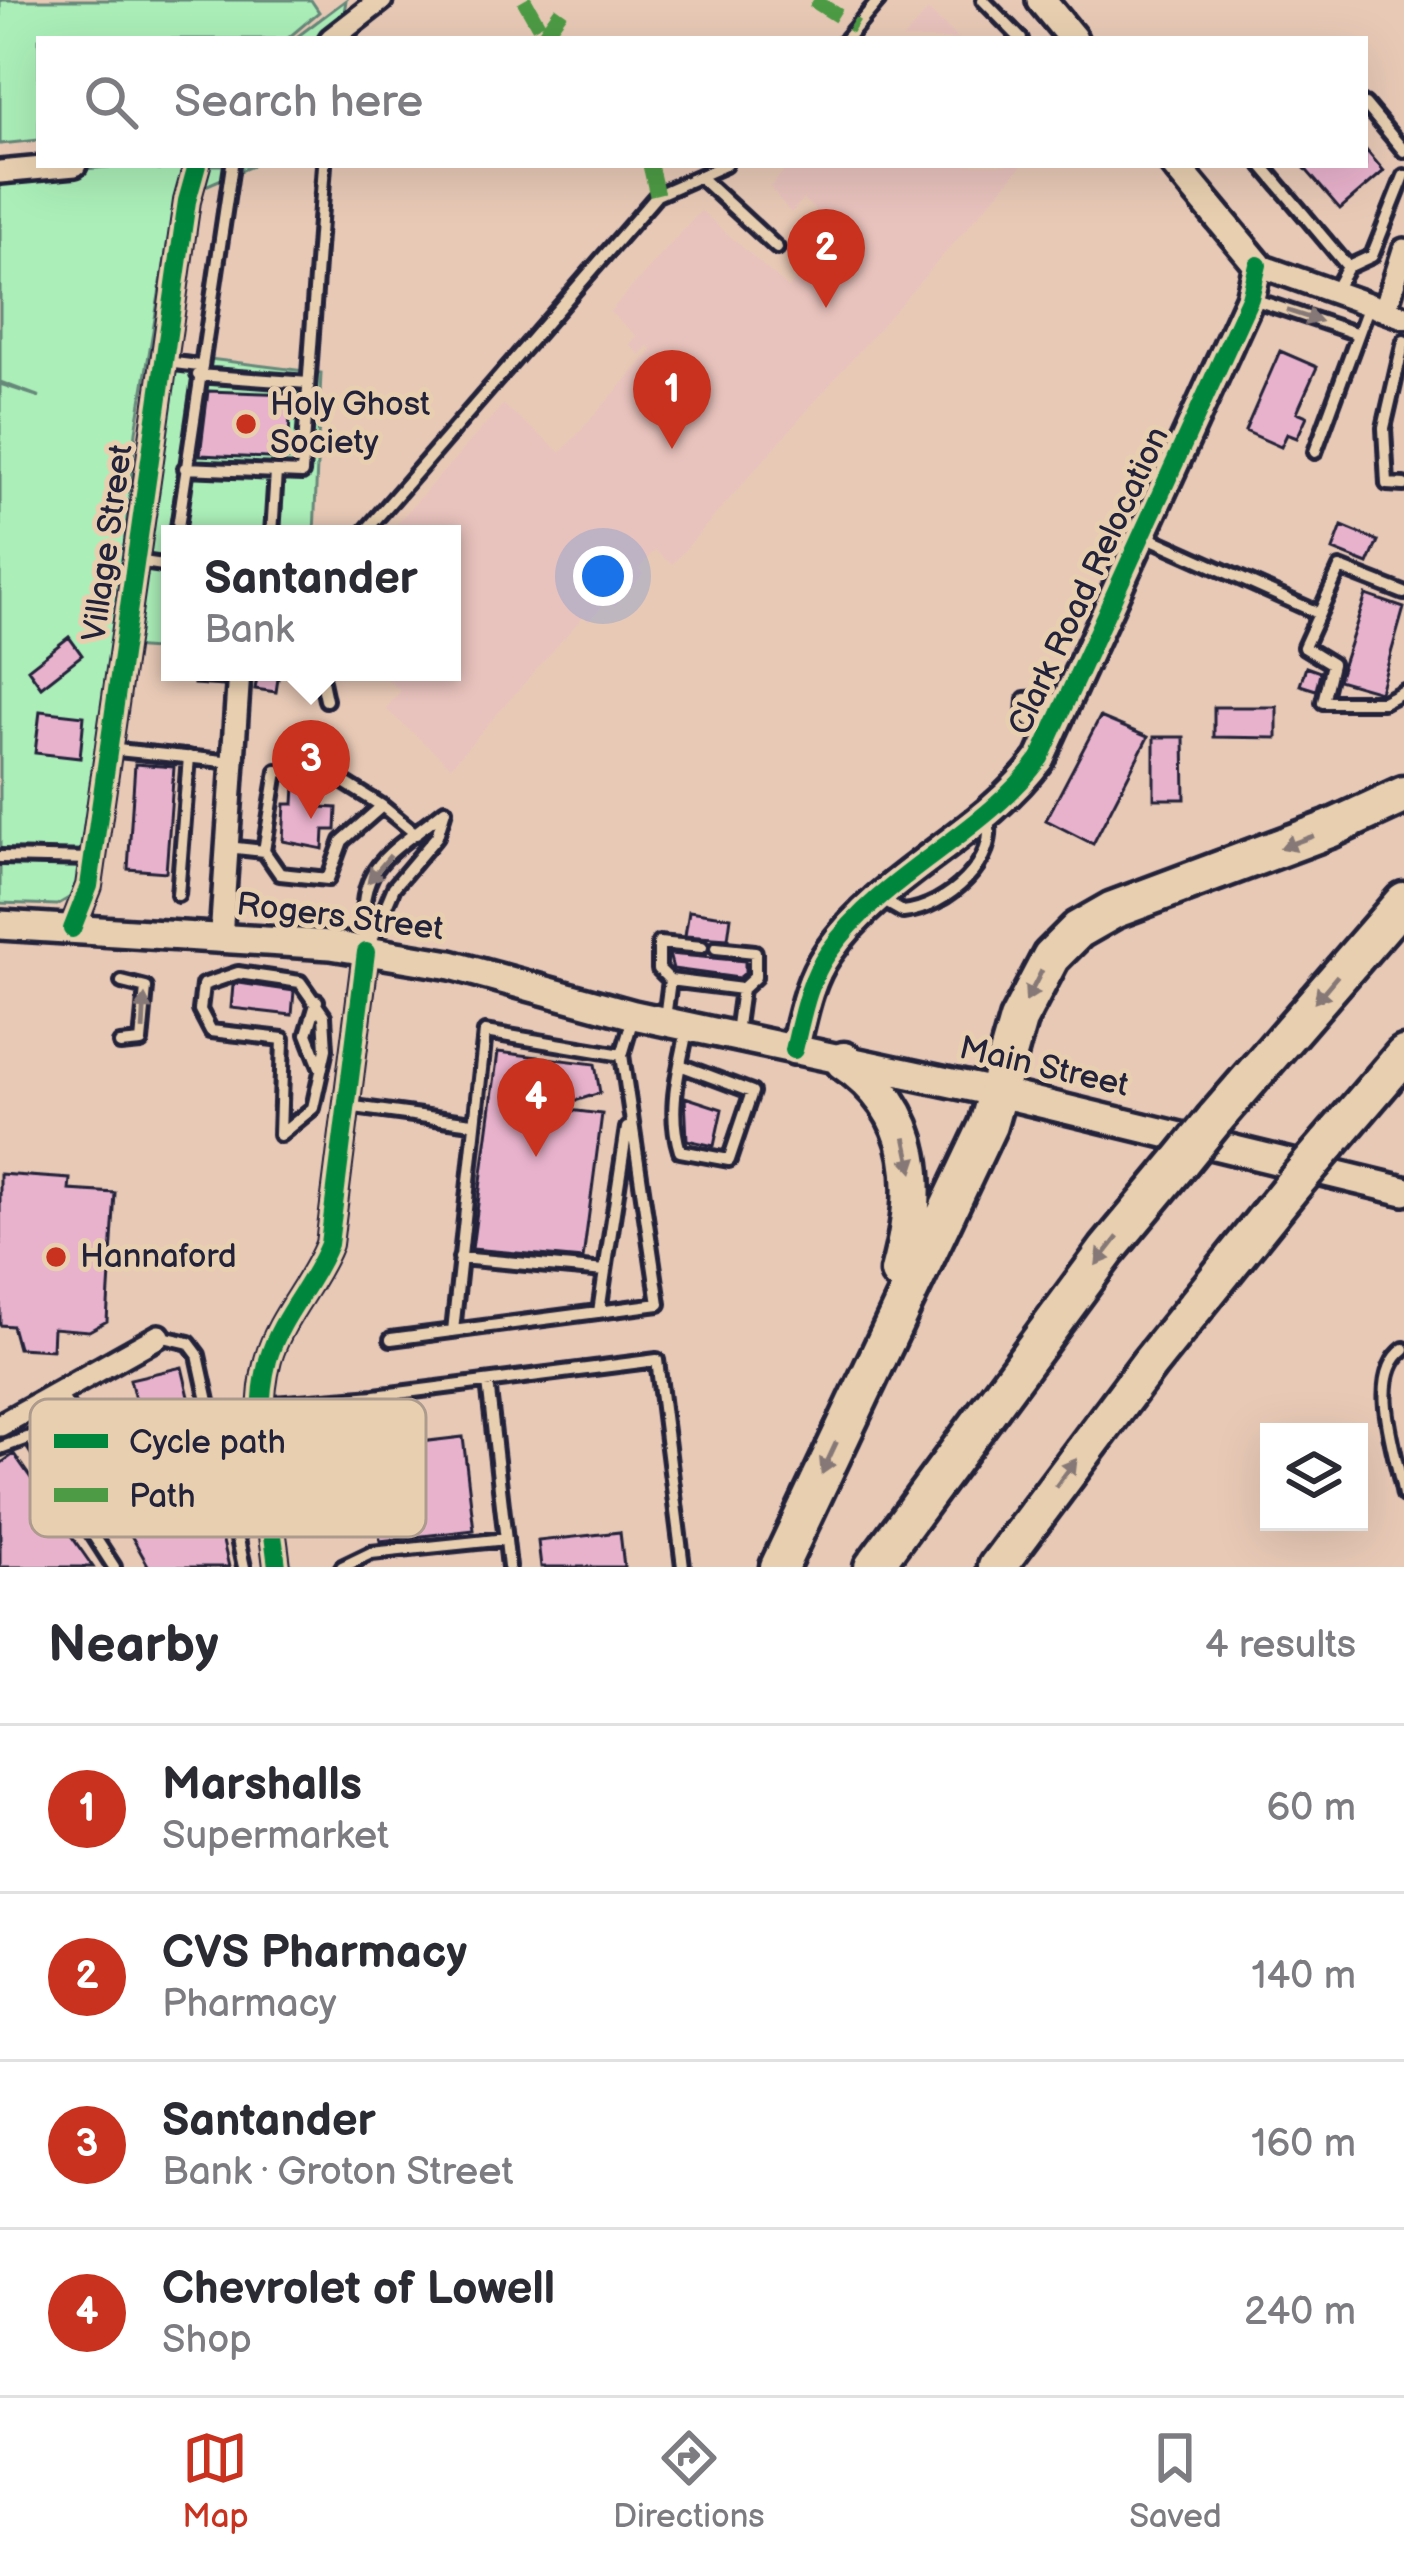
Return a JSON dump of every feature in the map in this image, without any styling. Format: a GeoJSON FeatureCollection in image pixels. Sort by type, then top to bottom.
{"type":"FeatureCollection","features":[{"type":"Feature","properties":{"kind":"highway"},"geometry":{"type":"LineString","coordinates":[[779,1567],[1000,1093],[1035,979],[1078,930],[1113,910],[1330,830],[1404,795]]}},
{"type":"Feature","properties":{"kind":"highway"},"geometry":{"type":"LineString","coordinates":[[873,1567],[1107,1250],[1404,902]]}},
{"type":"Feature","properties":{"kind":"highway"},"geometry":{"type":"LineString","coordinates":[[997,1567],[1135,1381],[1404,1055]]}},
{"type":"Feature","properties":{"kind":"highway"},"geometry":{"type":"LineString","coordinates":[[844,1061],[887,1101],[906,1136],[914,1170],[905,1249],[878,1351]]}},
{"type":"Feature","properties":{"kind":"main road"},"geometry":{"type":"LineString","coordinates":[[1041,0],[1071,36]]}},
{"type":"Feature","properties":{"kind":"main road"},"geometry":{"type":"LineString","coordinates":[[1183,168],[1258,266]]}},
{"type":"Feature","properties":{"kind":"main road","name":"Clark Road Relocation"},"geometry":{"type":"LineString","coordinates":[[794,1049],[826,954],[878,897],[1028,775],[1057,726],[1144,536],[1250,298],[1258,266]]}},
{"type":"Feature","properties":{"kind":"main road","name":"Rogers Street"},"geometry":{"type":"LineString","coordinates":[[0,925],[367,952],[515,981],[676,1024]]}},
{"type":"Feature","properties":{"kind":"main road","name":"Main Street"},"geometry":{"type":"LineString","coordinates":[[676,1024],[1000,1093],[1404,1191]]}},
{"type":"Feature","properties":{"kind":"street"},"geometry":{"type":"LineString","coordinates":[[337,0],[352,21]]}},
{"type":"Feature","properties":{"kind":"street"},"geometry":{"type":"LineString","coordinates":[[334,36],[380,0]]}},
{"type":"Feature","properties":{"kind":"street"},"geometry":{"type":"LineString","coordinates":[[0,172],[43,168]]}},
{"type":"Feature","properties":{"kind":"street","name":"Village Street"},"geometry":{"type":"LineString","coordinates":[[72,929],[92,859],[197,168]]}},
{"type":"Feature","properties":{"kind":"street"},"geometry":{"type":"LineString","coordinates":[[1258,266],[1386,311],[1404,250]]}},
{"type":"Feature","properties":{"kind":"street"},"geometry":{"type":"LineString","coordinates":[[221,938],[238,681]]}},
{"type":"Feature","properties":{"kind":"street"},"geometry":{"type":"LineString","coordinates":[[262,1399],[268,1360],[282,1325],[317,1275],[329,1244],[367,952]]}},
{"type":"Feature","properties":{"kind":"street"},"geometry":{"type":"LineString","coordinates":[[44,1399],[159,1336]]}},
{"type":"Feature","properties":{"kind":"street"},"geometry":{"type":"LineString","coordinates":[[0,1425],[30,1407]]}},
{"type":"Feature","properties":{"kind":"street"},"geometry":{"type":"LineString","coordinates":[[274,1537],[277,1567]]}},
{"type":"Feature","properties":{"kind":"lane"},"geometry":{"type":"LineString","coordinates":[[849,36],[879,0]]}},
{"type":"Feature","properties":{"kind":"lane"},"geometry":{"type":"LineString","coordinates":[[983,0],[1018,36]]}},
{"type":"Feature","properties":{"kind":"lane"},"geometry":{"type":"LineString","coordinates":[[1368,108],[1404,151]]}},
{"type":"Feature","properties":{"kind":"lane"},"geometry":{"type":"LineString","coordinates":[[178,525],[232,168]]}},
{"type":"Feature","properties":{"kind":"lane"},"geometry":{"type":"LineString","coordinates":[[185,468],[302,473],[324,168]]}},
{"type":"Feature","properties":{"kind":"lane"},"geometry":{"type":"LineString","coordinates":[[371,525],[657,195],[719,168]]}},
{"type":"Feature","properties":{"kind":"lane"},"geometry":{"type":"LineString","coordinates":[[1265,168],[1348,268]]}},
{"type":"Feature","properties":{"kind":"lane"},"geometry":{"type":"LineString","coordinates":[[1334,292],[1348,268],[1372,256],[1404,176]]}},
{"type":"Feature","properties":{"kind":"lane"},"geometry":{"type":"LineString","coordinates":[[701,178],[777,248]]}},
{"type":"Feature","properties":{"kind":"lane"},"geometry":{"type":"LineString","coordinates":[[1250,298],[1358,334]]}},
{"type":"Feature","properties":{"kind":"lane"},"geometry":{"type":"LineString","coordinates":[[1315,452],[1358,334],[1386,311]]}},
{"type":"Feature","properties":{"kind":"lane"},"geometry":{"type":"LineString","coordinates":[[1404,340],[1384,428],[1387,484],[1404,485]]}},
{"type":"Feature","properties":{"kind":"lane"},"geometry":{"type":"LineString","coordinates":[[166,362],[199,371],[308,383]]}},
{"type":"Feature","properties":{"kind":"lane"},"geometry":{"type":"LineString","coordinates":[[273,525],[276,472]]}},
{"type":"Feature","properties":{"kind":"lane"},"geometry":{"type":"LineString","coordinates":[[1144,536],[1318,613]]}},
{"type":"Feature","properties":{"kind":"lane"},"geometry":{"type":"LineString","coordinates":[[136,562],[161,565]]}},
{"type":"Feature","properties":{"kind":"lane"},"geometry":{"type":"LineString","coordinates":[[1404,593],[1340,568],[1304,647],[1332,664],[1323,702],[1383,702],[1404,691]]}},
{"type":"Feature","properties":{"kind":"lane"},"geometry":{"type":"LineString","coordinates":[[322,681],[326,700]]}},
{"type":"Feature","properties":{"kind":"lane"},"geometry":{"type":"LineString","coordinates":[[108,749],[233,762]]}},
{"type":"Feature","properties":{"kind":"lane"},"geometry":{"type":"LineString","coordinates":[[178,896],[189,757]]}},
{"type":"Feature","properties":{"kind":"lane"},"geometry":{"type":"LineString","coordinates":[[382,806],[342,841],[328,879],[280,874],[264,851],[277,771],[331,773],[382,806],[416,834]]}},
{"type":"Feature","properties":{"kind":"lane"},"geometry":{"type":"LineString","coordinates":[[446,810],[437,836],[394,887],[367,952],[360,906],[365,887],[378,864],[446,810]]}},
{"type":"Feature","properties":{"kind":"lane"},"geometry":{"type":"LineString","coordinates":[[878,897],[903,912],[935,902],[982,862],[993,835],[986,813]]}},
{"type":"Feature","properties":{"kind":"lane"},"geometry":{"type":"LineString","coordinates":[[227,847],[264,851]]}},
{"type":"Feature","properties":{"kind":"lane"},"geometry":{"type":"LineString","coordinates":[[0,856],[92,859]]}},
{"type":"Feature","properties":{"kind":"lane"},"geometry":{"type":"LineString","coordinates":[[680,1065],[752,1092],[729,1160],[680,1151],[672,1124],[680,1065],[676,1024],[670,980],[659,969],[659,943],[755,952],[755,977],[742,988],[735,1037]]}},
{"type":"Feature","properties":{"kind":"lane"},"geometry":{"type":"LineString","coordinates":[[219,976],[300,982],[317,1001],[325,1033],[313,1108],[280,1135],[284,1039],[211,1031],[200,1010],[203,985],[219,976]]}},
{"type":"Feature","properties":{"kind":"lane"},"geometry":{"type":"LineString","coordinates":[[670,980],[742,988]]}},
{"type":"Feature","properties":{"kind":"lane"},"geometry":{"type":"LineString","coordinates":[[120,1045],[141,1042],[146,988],[122,982]]}},
{"type":"Feature","properties":{"kind":"lane"},"geometry":{"type":"LineString","coordinates":[[391,1339],[659,1304],[622,1054],[634,1015]]}},
{"type":"Feature","properties":{"kind":"lane"},"geometry":{"type":"LineString","coordinates":[[453,1331],[485,1033],[622,1054]]}},
{"type":"Feature","properties":{"kind":"lane"},"geometry":{"type":"LineString","coordinates":[[347,1106],[472,1123]]}},
{"type":"Feature","properties":{"kind":"lane"},"geometry":{"type":"LineString","coordinates":[[599,1312],[630,1114]]}},
{"type":"Feature","properties":{"kind":"lane"},"geometry":{"type":"LineString","coordinates":[[460,1258],[604,1271]]}},
{"type":"Feature","properties":{"kind":"lane"},"geometry":{"type":"LineString","coordinates":[[159,1336],[189,1343],[198,1355],[208,1399]]}},
{"type":"Feature","properties":{"kind":"lane"},"geometry":{"type":"LineString","coordinates":[[1404,1349],[1393,1358],[1384,1385],[1404,1495]]}},
{"type":"Feature","properties":{"kind":"lane"},"geometry":{"type":"LineString","coordinates":[[320,1399],[656,1360],[683,1567]]}},
{"type":"Feature","properties":{"kind":"lane"},"geometry":{"type":"LineString","coordinates":[[488,1382],[509,1567]]}},
{"type":"Feature","properties":{"kind":"lane"},"geometry":{"type":"LineString","coordinates":[[57,1391],[62,1399]]}},
{"type":"Feature","properties":{"kind":"lane"},"geometry":{"type":"LineString","coordinates":[[0,1448],[30,1437]]}},
{"type":"Feature","properties":{"kind":"lane"},"geometry":{"type":"LineString","coordinates":[[95,1537],[114,1567]]}},
{"type":"Feature","properties":{"kind":"lane"},"geometry":{"type":"LineString","coordinates":[[237,1537],[244,1567]]}},
{"type":"Feature","properties":{"kind":"lane"},"geometry":{"type":"LineString","coordinates":[[342,1567],[371,1553],[506,1539]]}},
{"type":"Feature","properties":{"kind":"shaded area"},"geometry":{"type":"Polygon","coordinates":[[[928,11],[956,36],[906,36],[928,11]]]}},
{"type":"Feature","properties":{"kind":"shaded area"},"geometry":{"type":"Polygon","coordinates":[[[787,168],[1019,168],[672,564],[655,550],[638,569],[643,574],[615,606],[607,600],[589,620],[583,616],[451,766],[386,709],[401,691],[390,681],[461,681],[461,525],[396,525],[503,405],[561,453],[653,350],[648,345],[640,354],[630,345],[637,336],[610,312],[701,211],[788,288],[828,244],[837,252],[847,238],[803,199],[791,213],[770,187],[787,168]]]}},
{"type":"Feature","properties":{"kind":"green space"},"geometry":{"type":"Polygon","coordinates":[[[0,0],[311,0],[319,12],[291,36],[36,36],[36,140],[0,144],[0,0]]]}},
{"type":"Feature","properties":{"kind":"green space"},"geometry":{"type":"Polygon","coordinates":[[[346,0],[340,36],[298,36],[346,0]]]}},
{"type":"Feature","properties":{"kind":"green space"},"geometry":{"type":"Polygon","coordinates":[[[96,168],[247,168],[175,199],[136,432],[89,886],[57,905],[0,903],[0,384],[40,397],[0,382],[0,176],[96,168]]]}},
{"type":"Feature","properties":{"kind":"green space"},"geometry":{"type":"Polygon","coordinates":[[[178,355],[321,373],[314,525],[161,525],[161,649],[128,647],[178,355]]]}},
{"type":"Feature","properties":{"kind":"building"},"geometry":{"type":"Polygon","coordinates":[[[1368,152],[1384,171],[1340,209],[1305,168],[1368,168],[1368,152]]]}},
{"type":"Feature","properties":{"kind":"building"},"geometry":{"type":"Polygon","coordinates":[[[1280,351],[1317,367],[1297,412],[1307,416],[1297,438],[1287,434],[1281,447],[1245,431],[1280,351]]]}},
{"type":"Feature","properties":{"kind":"building","name":"Holy Ghost Society"},"geometry":{"type":"Polygon","coordinates":[[[208,391],[291,394],[288,459],[200,455],[208,391]]]}},
{"type":"Feature","properties":{"kind":"building"},"geometry":{"type":"Polygon","coordinates":[[[1342,526],[1378,541],[1368,564],[1333,550],[1342,526]]]}},
{"type":"Feature","properties":{"kind":"building"},"geometry":{"type":"Polygon","coordinates":[[[1366,595],[1404,608],[1380,692],[1338,680],[1366,595]]]}},
{"type":"Feature","properties":{"kind":"building"},"geometry":{"type":"Polygon","coordinates":[[[69,637],[82,655],[41,687],[28,669],[69,637]]]}},
{"type":"Feature","properties":{"kind":"building"},"geometry":{"type":"Polygon","coordinates":[[[1306,667],[1320,672],[1316,690],[1300,685],[1306,667]]]}},
{"type":"Feature","properties":{"kind":"building"},"geometry":{"type":"Polygon","coordinates":[[[194,681],[222,681],[222,686],[194,681]]]}},
{"type":"Feature","properties":{"kind":"building"},"geometry":{"type":"Polygon","coordinates":[[[256,681],[278,681],[276,692],[255,689],[256,681]]]}},
{"type":"Feature","properties":{"kind":"building"},"geometry":{"type":"Polygon","coordinates":[[[1214,707],[1277,707],[1277,738],[1214,737],[1214,707]]]}},
{"type":"Feature","properties":{"kind":"building"},"geometry":{"type":"Polygon","coordinates":[[[40,711],[84,716],[80,758],[35,753],[40,711]]]}},
{"type":"Feature","properties":{"kind":"building"},"geometry":{"type":"Polygon","coordinates":[[[1100,717],[1148,737],[1093,844],[1046,820],[1100,717]]]}},
{"type":"Feature","properties":{"kind":"building"},"geometry":{"type":"Polygon","coordinates":[[[1154,737],[1184,737],[1185,799],[1154,799],[1154,737]]]}},
{"type":"Feature","properties":{"kind":"building"},"geometry":{"type":"Polygon","coordinates":[[[135,764],[174,767],[166,872],[128,869],[135,764]]]}},
{"type":"Feature","properties":{"kind":"building"},"geometry":{"type":"Polygon","coordinates":[[[295,785],[322,786],[321,807],[337,808],[336,830],[324,830],[323,849],[283,841],[285,804],[294,804],[295,785]]]}},
{"type":"Feature","properties":{"kind":"building"},"geometry":{"type":"Polygon","coordinates":[[[689,911],[731,917],[728,939],[685,936],[689,911]]]}},
{"type":"Feature","properties":{"kind":"building"},"geometry":{"type":"Polygon","coordinates":[[[669,954],[745,961],[745,973],[739,978],[673,969],[669,954]]]}},
{"type":"Feature","properties":{"kind":"building"},"geometry":{"type":"Polygon","coordinates":[[[233,985],[294,991],[292,1015],[231,1008],[233,985]]]}},
{"type":"Feature","properties":{"kind":"building"},"geometry":{"type":"Polygon","coordinates":[[[498,1052],[595,1064],[600,1093],[553,1108],[602,1114],[583,1259],[472,1249],[498,1052]]]}},
{"type":"Feature","properties":{"kind":"building"},"geometry":{"type":"Polygon","coordinates":[[[685,1097],[722,1109],[714,1146],[687,1140],[685,1097]]]}},
{"type":"Feature","properties":{"kind":"building","name":"Hannaford"},"geometry":{"type":"Polygon","coordinates":[[[0,1174],[70,1179],[69,1190],[115,1193],[107,1321],[89,1331],[53,1328],[52,1350],[18,1348],[12,1326],[0,1325],[0,1174]]]}},
{"type":"Feature","properties":{"kind":"building"},"geometry":{"type":"Polygon","coordinates":[[[182,1367],[190,1399],[135,1399],[130,1379],[182,1367]]]}},
{"type":"Feature","properties":{"kind":"building"},"geometry":{"type":"Polygon","coordinates":[[[463,1437],[474,1530],[426,1536],[426,1441],[463,1437]]]}},
{"type":"Feature","properties":{"kind":"building"},"geometry":{"type":"Polygon","coordinates":[[[14,1454],[30,1477],[30,1537],[72,1537],[93,1567],[0,1567],[0,1464],[14,1454]]]}},
{"type":"Feature","properties":{"kind":"building"},"geometry":{"type":"Polygon","coordinates":[[[620,1532],[624,1567],[541,1567],[538,1541],[620,1532]]]}},
{"type":"Feature","properties":{"kind":"building"},"geometry":{"type":"Polygon","coordinates":[[[132,1537],[222,1537],[229,1567],[149,1567],[132,1537]]]}},
{"type":"Feature","properties":{"kind":"marked path"},"geometry":{"type":"LineString","coordinates":[[524,0],[544,36]]}},
{"type":"Feature","properties":{"kind":"marked path"},"geometry":{"type":"LineString","coordinates":[[544,35],[569,0]]}},
{"type":"Feature","properties":{"kind":"marked path"},"geometry":{"type":"LineString","coordinates":[[813,0],[856,27]]}},
{"type":"Feature","properties":{"kind":"marked path"},"geometry":{"type":"LineString","coordinates":[[651,168],[657,195]]}},
{"type":"Feature","properties":{"kind":"cycle path"},"geometry":{"type":"LineString","coordinates":[[72,929],[89,886],[187,201],[196,168]]}},
{"type":"Feature","properties":{"kind":"cycle path"},"geometry":{"type":"LineString","coordinates":[[794,1050],[815,975],[851,925],[991,810],[1040,758],[1250,298],[1258,265]]}},
{"type":"Feature","properties":{"kind":"cycle path"},"geometry":{"type":"LineString","coordinates":[[262,1399],[268,1360],[280,1330],[329,1244],[366,952]]}},
{"type":"Feature","properties":{"kind":"cycle path"},"geometry":{"type":"LineString","coordinates":[[273,1537],[277,1567]]}},
{"type":"Feature","properties":{"kind":"place","name":"CVS Pharmacy"},"geometry":{"type":"Point","coordinates":[826,308]}},
{"type":"Feature","properties":{"kind":"place","name":"Holy Ghost Society"},"geometry":{"type":"Point","coordinates":[246,424]}},
{"type":"Feature","properties":{"kind":"place","name":"Marshalls"},"geometry":{"type":"Point","coordinates":[672,449]}},
{"type":"Feature","properties":{"kind":"place","name":"Santander"},"geometry":{"type":"Point","coordinates":[311,819]}},
{"type":"Feature","properties":{"kind":"place","name":"Chevrolet of Lowell"},"geometry":{"type":"Point","coordinates":[536,1157]}},
{"type":"Feature","properties":{"kind":"place","name":"Hannaford"},"geometry":{"type":"Point","coordinates":[56,1257]}}]}
